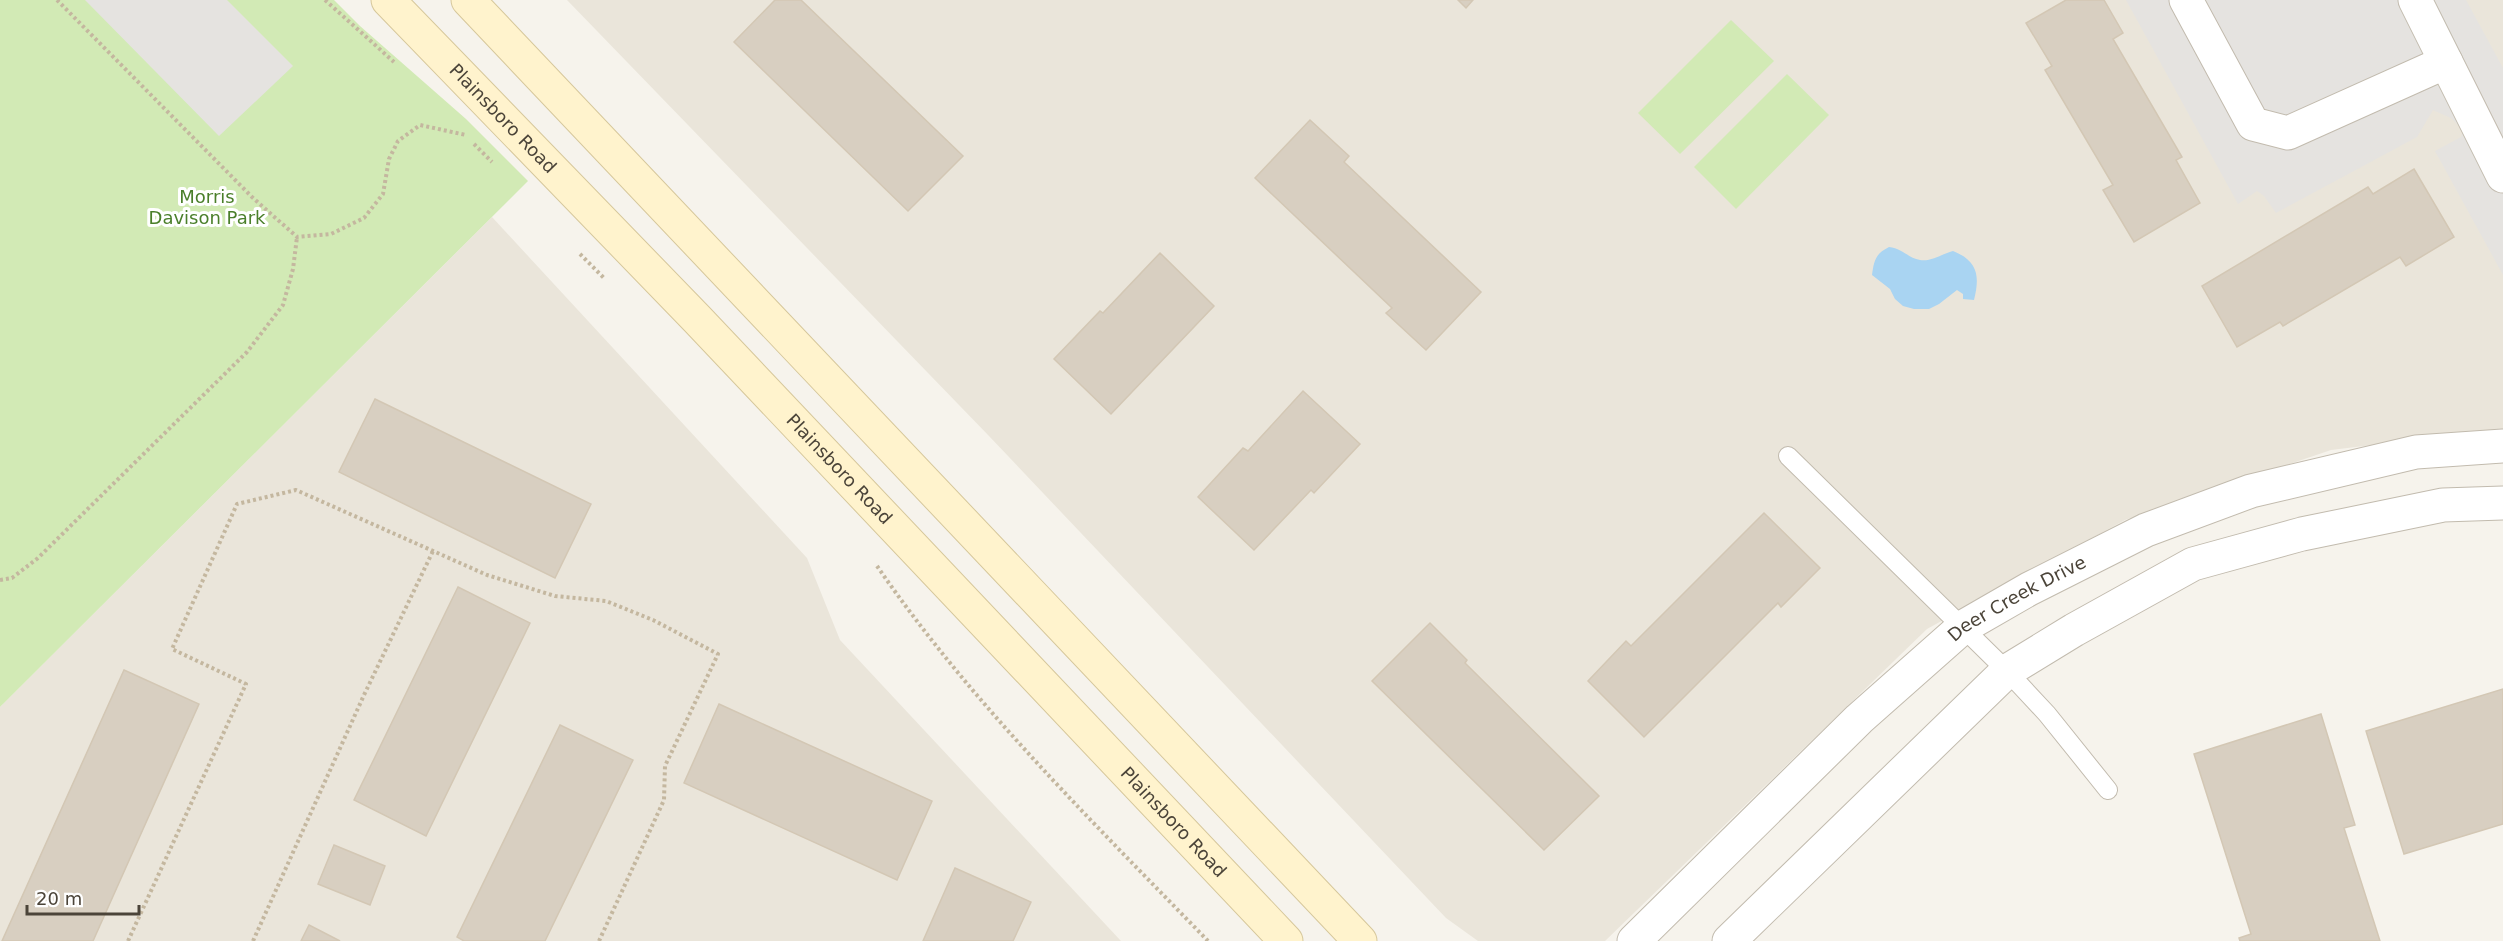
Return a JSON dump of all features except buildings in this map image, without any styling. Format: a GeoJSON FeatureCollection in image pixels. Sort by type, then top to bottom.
{"type":"FeatureCollection","features":[{"type":"Feature","properties":{"kind":"street","name":"Plainsboro Road"},"geometry":{"type":"LineString","coordinates":[[388,0],[747,371],[1286,941]]}},
{"type":"Feature","properties":{"kind":"street"},"geometry":{"type":"LineString","coordinates":[[468,0],[1360,941]]}},
{"type":"Feature","properties":{"kind":"street"},"geometry":{"type":"LineString","coordinates":[[2186,0],[2253,124],[2288,133],[2446,62]]}},
{"type":"Feature","properties":{"kind":"street"},"geometry":{"type":"LineString","coordinates":[[2415,0],[2503,176]]}},
{"type":"Feature","properties":{"kind":"street","name":"Deer Creek Drive"},"geometry":{"type":"LineString","coordinates":[[1634,941],[1859,718],[1963,627],[2029,589],[2146,530],[2251,492],[2416,452],[2503,446]]}},
{"type":"Feature","properties":{"kind":"street"},"geometry":{"type":"LineString","coordinates":[[1729,941],[2007,671],[2074,630],[2193,564],[2302,534],[2443,505],[2503,503]]}},
{"type":"Feature","properties":{"kind":"lane"},"geometry":{"type":"LineString","coordinates":[[1788,456],[2007,671],[2047,714],[2108,790]]}},
{"type":"Feature","properties":{"kind":"path"},"geometry":{"type":"LineString","coordinates":[[57,0],[252,197],[297,237],[331,234],[364,218],[383,194],[389,159],[398,141],[420,125],[466,135]]}},
{"type":"Feature","properties":{"kind":"path"},"geometry":{"type":"LineString","coordinates":[[325,0],[396,64]]}},
{"type":"Feature","properties":{"kind":"path"},"geometry":{"type":"LineString","coordinates":[[459,127],[493,164]]}},
{"type":"Feature","properties":{"kind":"path"},"geometry":{"type":"LineString","coordinates":[[0,580],[12,578],[38,558],[247,352],[284,305],[293,269],[297,237]]}},
{"type":"Feature","properties":{"kind":"path"},"geometry":{"type":"LineString","coordinates":[[577,250],[608,282]]}},
{"type":"Feature","properties":{"kind":"path"},"geometry":{"type":"LineString","coordinates":[[128,941],[246,684],[172,650],[237,504],[296,490],[487,575],[555,596],[606,601],[653,620],[718,654],[665,766],[664,800],[599,941]]}},
{"type":"Feature","properties":{"kind":"path"},"geometry":{"type":"LineString","coordinates":[[253,941],[364,695],[433,551]]}},
{"type":"Feature","properties":{"kind":"path"},"geometry":{"type":"LineString","coordinates":[[876,563],[914,620],[1018,743],[1208,941]]}},
{"type":"Feature","properties":{"kind":"shaded area"},"geometry":{"type":"Polygon","coordinates":[[[85,0],[227,0],[293,66],[219,136],[85,0]]]}},
{"type":"Feature","properties":{"kind":"shaded area"},"geometry":{"type":"Polygon","coordinates":[[[567,0],[2503,0],[2503,429],[2331,450],[2125,520],[1927,629],[1605,941],[1478,941],[1446,918],[989,436],[567,0]]]}},
{"type":"Feature","properties":{"kind":"shaded area"},"geometry":{"type":"Polygon","coordinates":[[[2126,0],[2466,0],[2503,68],[2503,275],[2435,151],[2461,137],[2463,130],[2451,118],[2433,110],[2417,137],[2276,213],[2264,196],[2257,191],[2238,204],[2126,0]]]}},
{"type":"Feature","properties":{"kind":"shaded area"},"geometry":{"type":"Polygon","coordinates":[[[492,217],[807,558],[840,640],[1121,941],[0,941],[0,707],[492,217]]]}},
{"type":"Feature","properties":{"kind":"green space","name":"Morris Davison Park"},"geometry":{"type":"Polygon","coordinates":[[[0,0],[334,0],[360,26],[466,119],[528,181],[0,707],[0,0]]]}},
{"type":"Feature","properties":{"kind":"green space"},"geometry":{"type":"Polygon","coordinates":[[[1731,20],[1774,61],[1680,154],[1638,113],[1731,20]]]}},
{"type":"Feature","properties":{"kind":"green space"},"geometry":{"type":"Polygon","coordinates":[[[1787,74],[1829,115],[1736,209],[1694,167],[1787,74]]]}},
{"type":"Feature","properties":{"kind":"water"},"geometry":{"type":"Polygon","coordinates":[[[1889,247],[1920,260],[1932,259],[1953,251],[1961,255],[1975,270],[1977,284],[1974,300],[1963,299],[1963,294],[1957,290],[1929,309],[1903,306],[1895,299],[1890,289],[1872,275],[1876,258],[1889,247]]]}}]}
